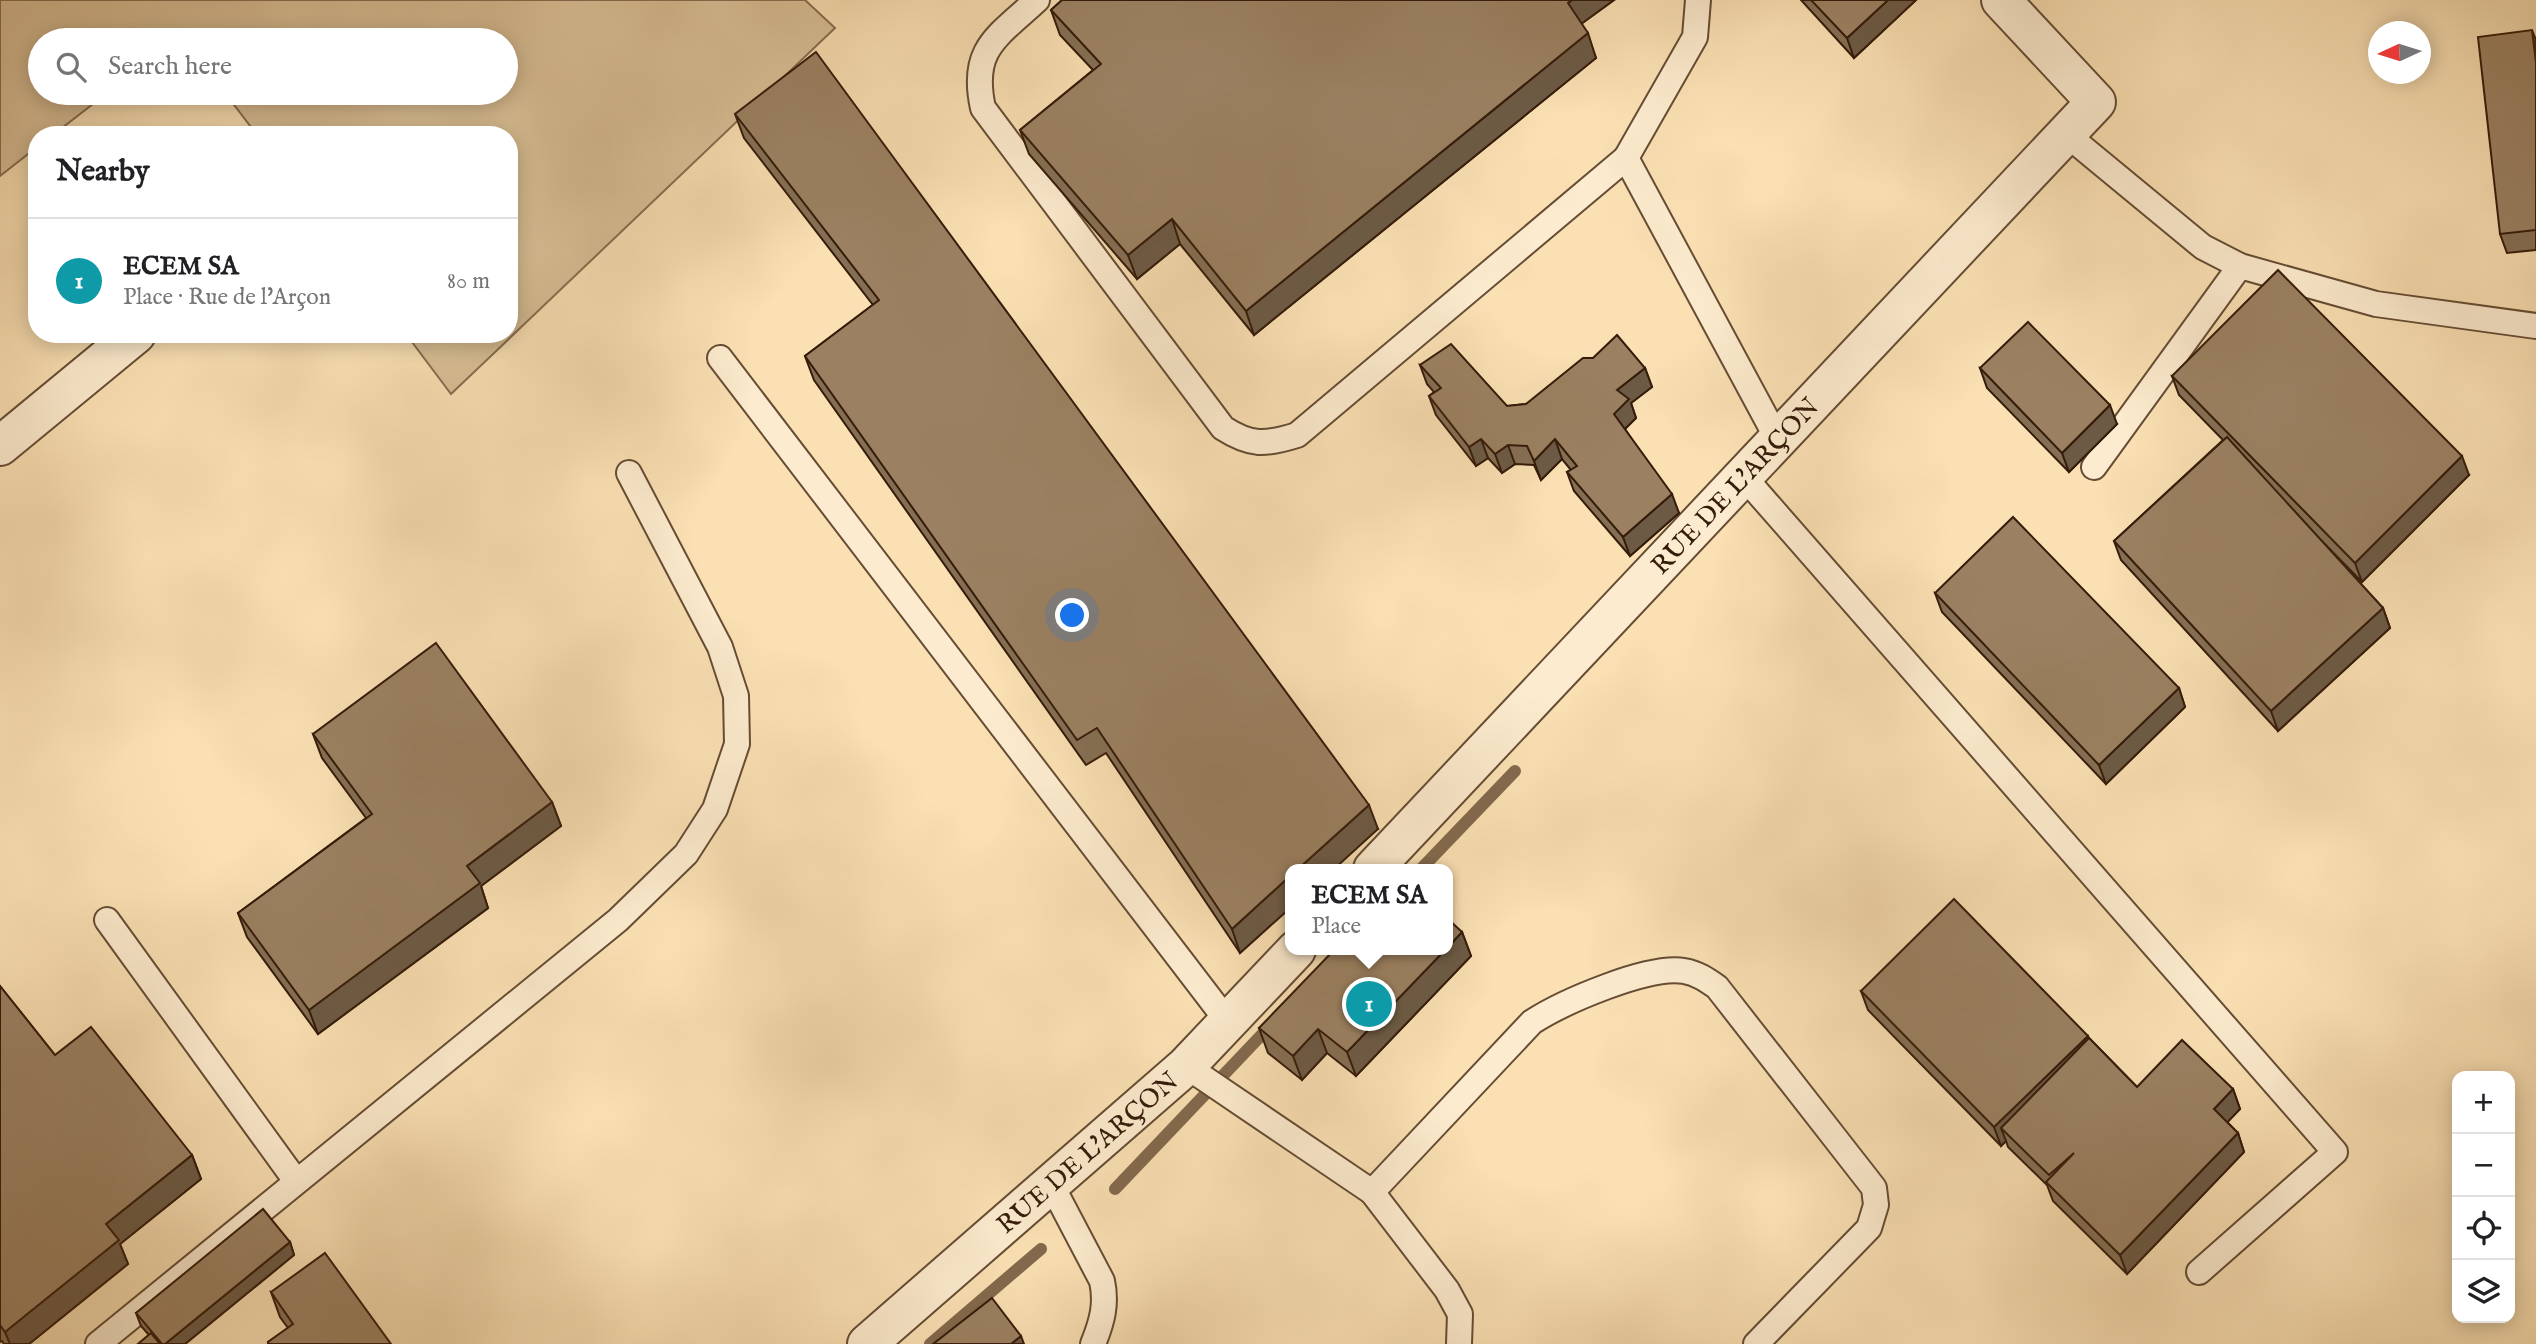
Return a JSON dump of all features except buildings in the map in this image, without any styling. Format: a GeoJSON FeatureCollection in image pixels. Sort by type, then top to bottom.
{"type":"FeatureCollection","features":[{"type":"Feature","properties":{"kind":"street","name":"RUE DE L'ARÇON"},"geometry":{"type":"LineString","coordinates":[[1378,864],[2096,102],[2001,0]]}},
{"type":"Feature","properties":{"kind":"street"},"geometry":{"type":"LineString","coordinates":[[0,446],[125,343]]}},
{"type":"Feature","properties":{"kind":"street","name":"RUE DE L'ARÇON"},"geometry":{"type":"LineString","coordinates":[[867,1344],[1186,1066],[1291,955]]}},
{"type":"Feature","properties":{"kind":"lane"},"geometry":{"type":"LineString","coordinates":[[1037,0],[994,40],[981,63],[978,84],[983,108],[1223,428],[1241,440],[1274,442],[1297,435],[1626,158],[1695,37],[1698,0]]}},
{"type":"Feature","properties":{"kind":"lane"},"geometry":{"type":"LineString","coordinates":[[2066,134],[2203,247],[2240,266],[2376,304],[2536,326]]}},
{"type":"Feature","properties":{"kind":"lane"},"geometry":{"type":"LineString","coordinates":[[1626,158],[1778,440]]}},
{"type":"Feature","properties":{"kind":"lane"},"geometry":{"type":"LineString","coordinates":[[2094,467],[2240,266]]}},
{"type":"Feature","properties":{"kind":"lane"},"geometry":{"type":"LineString","coordinates":[[720,358],[1228,1021]]}},
{"type":"Feature","properties":{"kind":"lane"},"geometry":{"type":"LineString","coordinates":[[98,1344],[618,920],[686,854],[715,809],[737,744],[736,696],[720,647],[629,473]]}},
{"type":"Feature","properties":{"kind":"lane"},"geometry":{"type":"LineString","coordinates":[[1744,477],[2335,1152],[2199,1272]]}},
{"type":"Feature","properties":{"kind":"lane"},"geometry":{"type":"LineString","coordinates":[[107,920],[296,1181]]}},
{"type":"Feature","properties":{"kind":"lane"},"geometry":{"type":"LineString","coordinates":[[1372,1192],[1532,1022],[1562,1005],[1644,974],[1683,971],[1700,976],[1717,987],[1874,1188],[1876,1205],[1869,1228],[1756,1344]]}},
{"type":"Feature","properties":{"kind":"lane"},"geometry":{"type":"LineString","coordinates":[[1186,1066],[1372,1192],[1447,1290],[1460,1314],[1459,1344]]}},
{"type":"Feature","properties":{"kind":"lane"},"geometry":{"type":"LineString","coordinates":[[1051,1184],[1102,1281],[1105,1298],[1102,1322],[1093,1344]]}},
{"type":"Feature","properties":{"kind":"shaded area"},"geometry":{"type":"Polygon","coordinates":[[[0,0],[805,0],[835,28],[518,330],[518,126],[250,126],[234,105],[518,105],[518,28],[28,28],[28,105],[92,105],[65,126],[28,126],[28,154],[0,176],[0,0]]]}},
{"type":"Feature","properties":{"kind":"shaded area"},"geometry":{"type":"Polygon","coordinates":[[[413,343],[505,343],[451,394],[413,343]]]}},
{"type":"Feature","properties":{"kind":"waterway"},"geometry":{"type":"LineString","coordinates":[[1426,864],[1515,771]]}},
{"type":"Feature","properties":{"kind":"waterway"},"geometry":{"type":"LineString","coordinates":[[1115,1189],[1273,1023]]}},
{"type":"Feature","properties":{"kind":"waterway"},"geometry":{"type":"LineString","coordinates":[[930,1344],[1041,1249]]}},
{"type":"Feature","properties":{"kind":"place","name":"ECEM SA"},"geometry":{"type":"Point","coordinates":[1369,1004]}}]}
